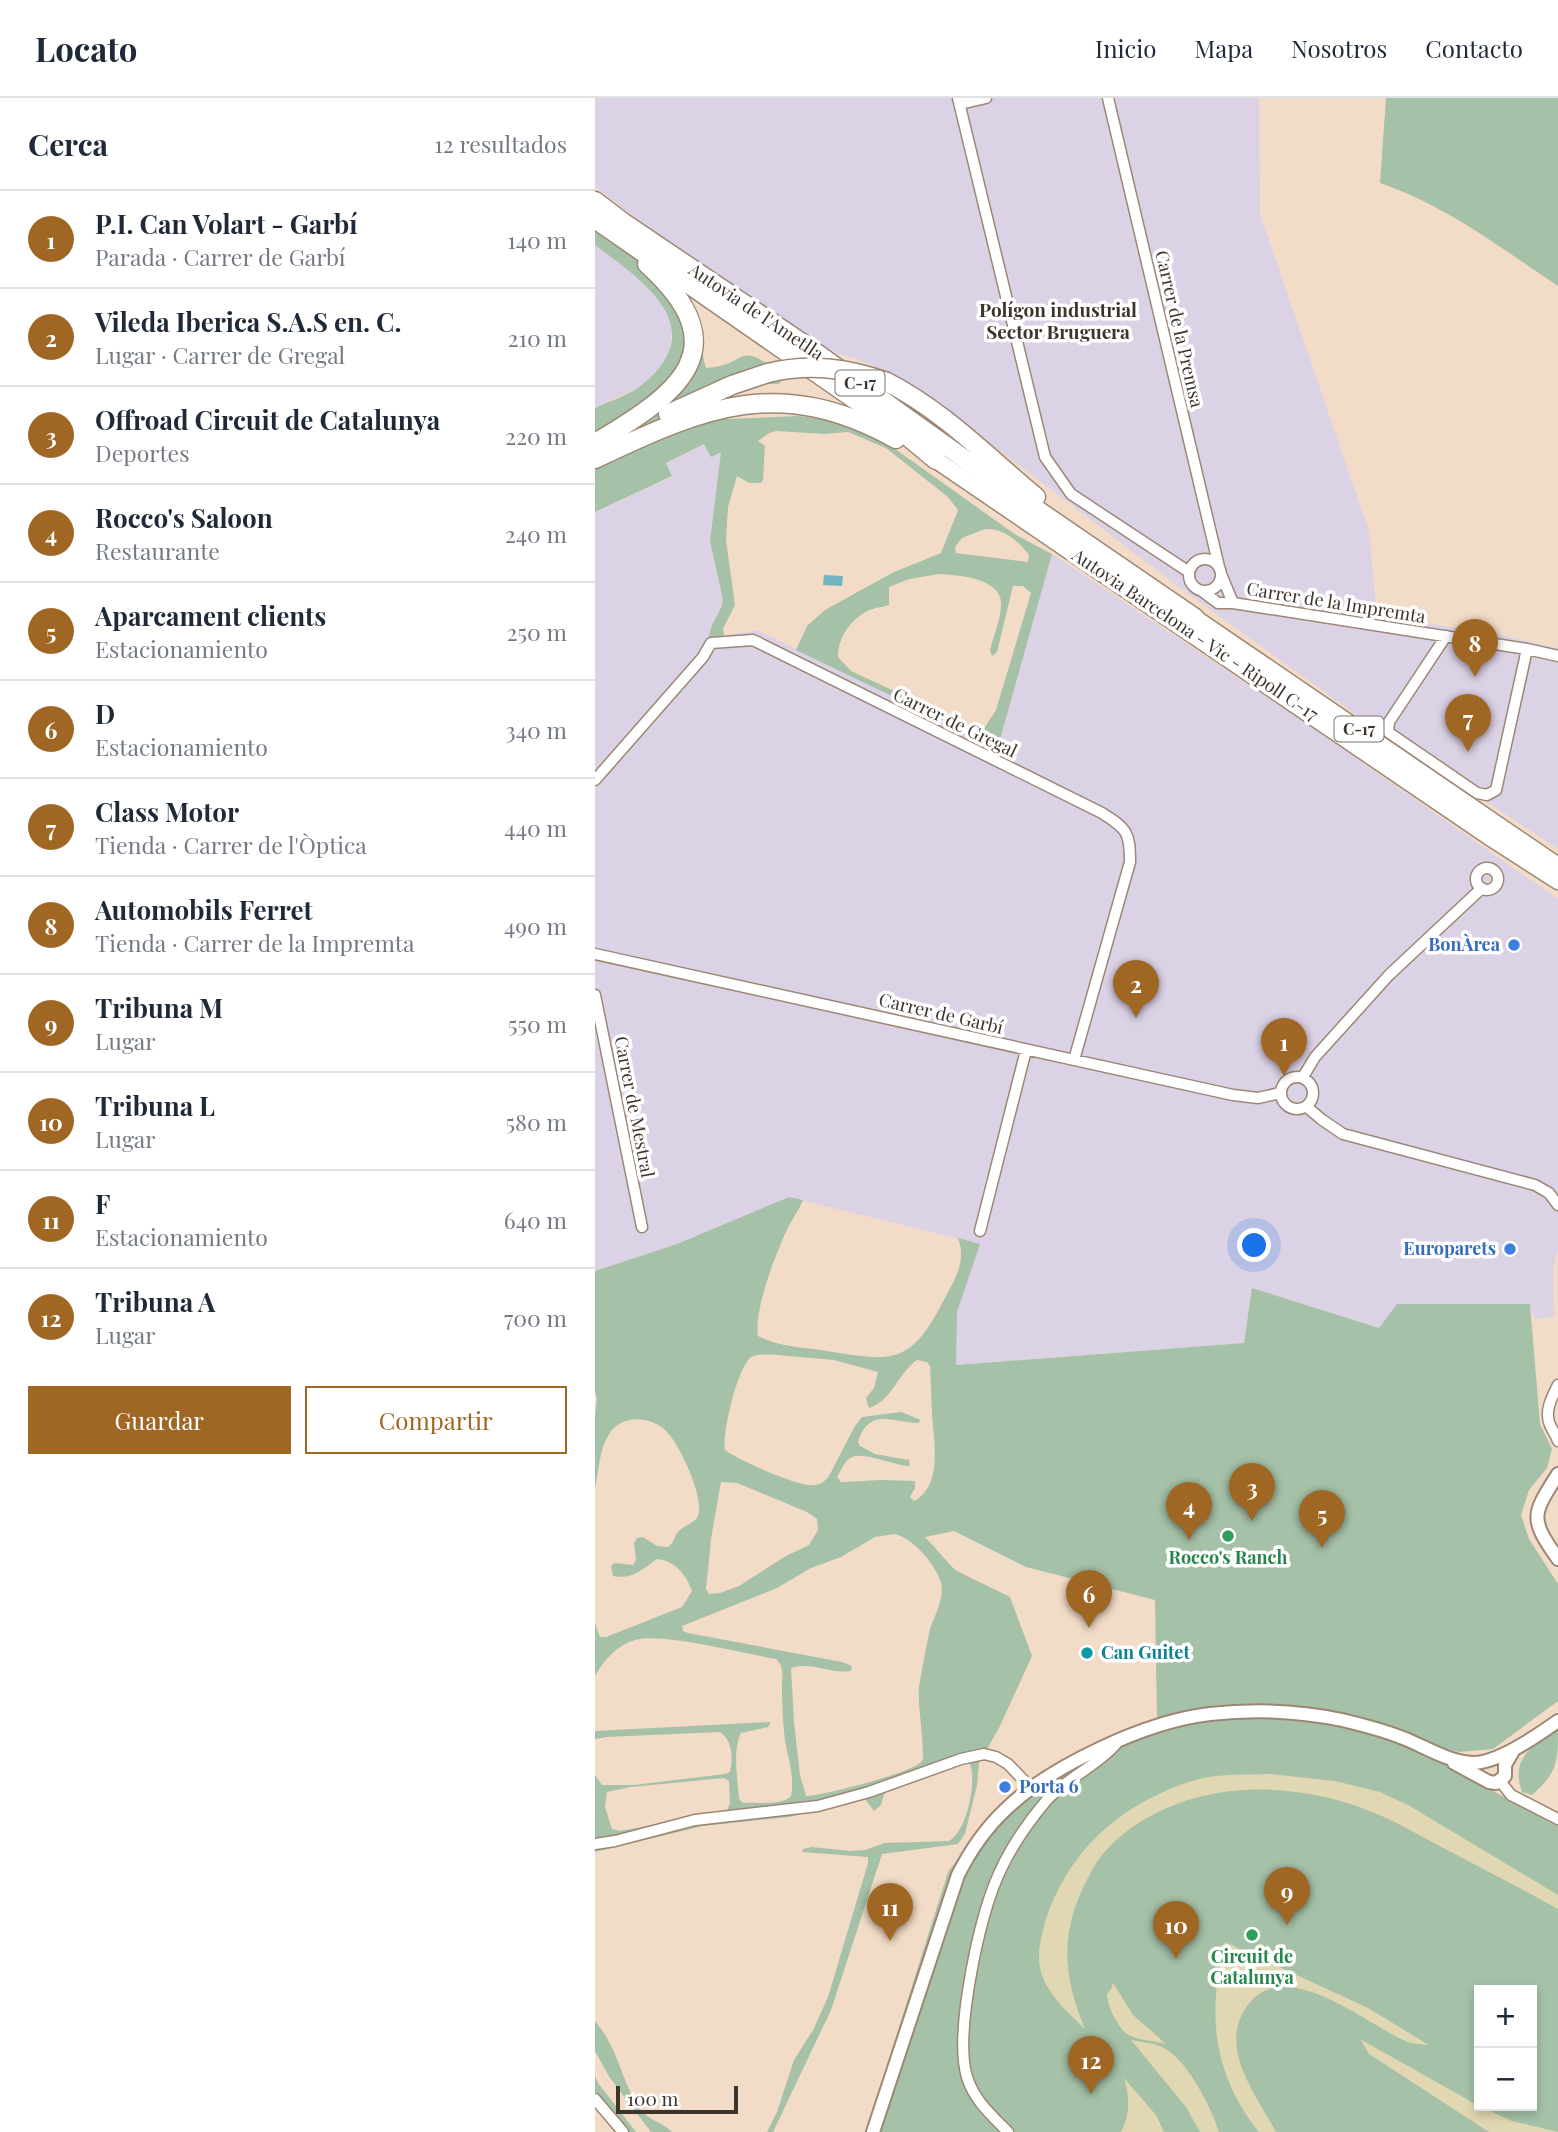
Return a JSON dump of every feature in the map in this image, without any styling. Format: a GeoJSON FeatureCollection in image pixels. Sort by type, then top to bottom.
{"type":"FeatureCollection","features":[{"type":"Feature","properties":{"kind":"highway","name":"Autovia de l'Ametlla"},"geometry":{"type":"LineString","coordinates":[[595,201],[1122,568]]}},
{"type":"Feature","properties":{"kind":"highway","name":"Autovia de l'Ametlla"},"geometry":{"type":"LineString","coordinates":[[600,223],[810,367],[906,435],[936,460]]}},
{"type":"Feature","properties":{"kind":"highway"},"geometry":{"type":"LineString","coordinates":[[595,443],[644,411],[675,384],[689,364],[693,348],[691,320],[681,300],[654,271],[600,223]]}},
{"type":"Feature","properties":{"kind":"highway"},"geometry":{"type":"LineString","coordinates":[[595,448],[732,385],[768,373],[796,368],[857,372],[887,382],[938,414],[1122,568]]}},
{"type":"Feature","properties":{"kind":"highway"},"geometry":{"type":"LineString","coordinates":[[595,459],[697,415],[733,406],[770,403],[799,405],[843,415],[869,425],[936,460]]}},
{"type":"Feature","properties":{"kind":"highway","name":"Autovia Barcelona - Vic - Ripoll C-17"},"geometry":{"type":"LineString","coordinates":[[936,460],[1488,836],[1537,859]]}},
{"type":"Feature","properties":{"kind":"highway","name":"Autovia Barcelona - Vic - Ripoll C-17"},"geometry":{"type":"LineString","coordinates":[[1122,568],[1537,859],[1558,881]]}},
{"type":"Feature","properties":{"kind":"highway"},"geometry":{"type":"LineString","coordinates":[[1537,859],[1558,865]]}},
{"type":"Feature","properties":{"kind":"highway"},"geometry":{"type":"LineString","coordinates":[[1537,859],[1558,891]]}},
{"type":"Feature","properties":{"kind":"street"},"geometry":{"type":"LineString","coordinates":[[986,98],[959,101],[1045,457],[1071,494],[1189,572]]}},
{"type":"Feature","properties":{"kind":"street","name":"Carrer de la Premsa"},"geometry":{"type":"LineString","coordinates":[[1108,98],[1220,570]]}},
{"type":"Feature","properties":{"kind":"street"},"geometry":{"type":"LineString","coordinates":[[1202,559],[1212,560],[1220,570],[1216,586],[1202,591],[1191,582],[1189,572],[1193,564],[1202,559]]}},
{"type":"Feature","properties":{"kind":"street","name":"Carrer de la Impremta"},"geometry":{"type":"LineString","coordinates":[[1220,570],[1233,603]]}},
{"type":"Feature","properties":{"kind":"street","name":"Carrer de la Impremta"},"geometry":{"type":"LineString","coordinates":[[1202,591],[1218,603],[1233,603],[1446,636],[1558,656]]}},
{"type":"Feature","properties":{"kind":"street"},"geometry":{"type":"LineString","coordinates":[[1446,636],[1389,722],[1388,732],[1476,793],[1487,795],[1496,790],[1527,649]]}},
{"type":"Feature","properties":{"kind":"street","name":"Carrer de Gregal"},"geometry":{"type":"LineString","coordinates":[[595,780],[703,656],[711,643],[753,640],[1102,813],[1123,827],[1130,843],[1131,862],[1074,1060]]}},
{"type":"Feature","properties":{"kind":"street"},"geometry":{"type":"LineString","coordinates":[[1303,1077],[1315,1057],[1389,975],[1482,888]]}},
{"type":"Feature","properties":{"kind":"street","name":"Carrer de Garbí"},"geometry":{"type":"LineString","coordinates":[[595,954],[1233,1095],[1258,1098],[1280,1094]]}},
{"type":"Feature","properties":{"kind":"street","name":"Carrer de Mestral"},"geometry":{"type":"LineString","coordinates":[[595,995],[642,1227]]}},
{"type":"Feature","properties":{"kind":"street"},"geometry":{"type":"LineString","coordinates":[[980,1231],[1025,1050]]}},
{"type":"Feature","properties":{"kind":"street"},"geometry":{"type":"LineString","coordinates":[[1303,1077],[1314,1091],[1311,1102],[1301,1109],[1289,1108],[1282,1101],[1282,1085],[1288,1079],[1303,1077]]}},
{"type":"Feature","properties":{"kind":"street"},"geometry":{"type":"LineString","coordinates":[[1307,1107],[1343,1134],[1535,1185],[1549,1194],[1558,1205]]}},
{"type":"Feature","properties":{"kind":"street"},"geometry":{"type":"LineString","coordinates":[[1557,1436],[1548,1420],[1548,1409],[1558,1385]]}},
{"type":"Feature","properties":{"kind":"street"},"geometry":{"type":"LineString","coordinates":[[1558,1474],[1552,1492],[1539,1502],[1537,1517],[1541,1535],[1558,1559]]}},
{"type":"Feature","properties":{"kind":"street"},"geometry":{"type":"LineString","coordinates":[[873,2132],[958,1875],[971,1851],[994,1821],[1032,1789],[1068,1766],[1118,1741],[1179,1720],[1209,1714],[1287,1712],[1339,1719],[1381,1730],[1442,1755],[1489,1782],[1500,1781]]}},
{"type":"Feature","properties":{"kind":"street"},"geometry":{"type":"LineString","coordinates":[[1442,1755],[1474,1763],[1507,1758],[1522,1744],[1558,1721]]}},
{"type":"Feature","properties":{"kind":"street"},"geometry":{"type":"LineString","coordinates":[[1007,2132],[980,2103],[967,2077],[963,2054],[972,1976],[993,1889],[1016,1842],[1047,1800],[1064,1783],[1114,1747],[1118,1741]]}},
{"type":"Feature","properties":{"kind":"street"},"geometry":{"type":"LineString","coordinates":[[595,1844],[695,1820],[818,1807],[961,1759],[984,1754],[996,1756],[1008,1764],[1032,1789]]}},
{"type":"Feature","properties":{"kind":"street"},"geometry":{"type":"LineString","coordinates":[[1483,1778],[1481,1771],[1495,1761]]}},
{"type":"Feature","properties":{"kind":"street"},"geometry":{"type":"LineString","coordinates":[[1495,1761],[1506,1772],[1500,1781]]}},
{"type":"Feature","properties":{"kind":"street"},"geometry":{"type":"LineString","coordinates":[[1500,1781],[1511,1795],[1558,1819]]}},
{"type":"Feature","properties":{"kind":"street"},"geometry":{"type":"LineString","coordinates":[[595,2099],[623,2132]]}},
{"type":"Feature","properties":{"kind":"shaded area"},"geometry":{"type":"Polygon","coordinates":[[[595,98],[1259,98],[1260,214],[1369,531],[1377,616],[1502,635],[1558,648],[1558,849],[1377,730],[1183,590],[932,399],[893,374],[835,353],[657,234],[595,187],[595,98]]]}},
{"type":"Feature","properties":{"kind":"shaded area"},"geometry":{"type":"Polygon","coordinates":[[[595,245],[641,280],[659,301],[673,324],[669,358],[642,386],[595,408],[595,245]]]}},
{"type":"Feature","properties":{"kind":"shaded area"},"geometry":{"type":"Polygon","coordinates":[[[705,444],[721,452],[710,541],[723,600],[722,609],[709,631],[709,638],[757,630],[998,747],[1052,554],[1304,722],[1558,899],[1558,1249],[1553,1270],[1554,1317],[1535,1319],[1529,1304],[1379,1328],[1252,1288],[1244,1343],[955,1365],[957,1312],[979,1244],[789,1197],[677,1244],[595,1271],[595,512],[672,477],[666,463],[705,444]]]}},
{"type":"Feature","properties":{"kind":"green space"},"geometry":{"type":"Polygon","coordinates":[[[1386,98],[1558,98],[1558,286],[1450,215],[1380,183],[1386,98]]]}},
{"type":"Feature","properties":{"kind":"green space"},"geometry":{"type":"Polygon","coordinates":[[[595,227],[653,266],[682,290],[698,314],[706,368],[749,356],[757,358],[781,375],[781,382],[778,384],[724,385],[727,419],[799,416],[850,423],[891,446],[1016,535],[1052,554],[998,747],[796,650],[807,626],[825,610],[892,573],[941,553],[958,510],[948,497],[886,448],[848,432],[825,434],[776,431],[758,441],[765,446],[763,480],[761,483],[749,483],[737,476],[728,507],[726,540],[735,605],[723,629],[724,635],[709,638],[723,600],[710,541],[721,452],[711,457],[704,444],[666,463],[672,476],[595,512],[595,408],[638,388],[663,363],[671,343],[671,324],[663,307],[649,290],[595,245],[595,227]],[[985,529],[962,538],[955,547],[956,553],[1028,562],[1029,555],[1015,540],[1004,533],[985,529]],[[939,574],[909,579],[889,587],[889,605],[866,612],[853,621],[840,642],[838,657],[851,671],[974,728],[985,727],[996,710],[1031,593],[1023,586],[1013,586],[997,652],[992,656],[990,650],[1001,606],[995,589],[978,580],[939,574]]]}},
{"type":"Feature","properties":{"kind":"green space"},"geometry":{"type":"Polygon","coordinates":[[[789,1197],[803,1200],[771,1270],[759,1313],[758,1336],[789,1346],[884,1357],[911,1347],[934,1318],[959,1267],[961,1253],[958,1238],[980,1244],[957,1312],[956,1365],[1244,1343],[1252,1288],[1379,1328],[1397,1304],[1530,1304],[1540,1424],[1552,1449],[1547,1468],[1529,1490],[1521,1515],[1529,1539],[1558,1584],[1558,1701],[1493,1749],[1459,1752],[1442,1748],[1436,1760],[1558,1826],[1558,2132],[866,2132],[948,1872],[975,1836],[1095,1745],[1157,1719],[1155,1600],[1026,1567],[954,1531],[925,1537],[955,1570],[1010,1597],[1032,1656],[999,1728],[979,1763],[977,1785],[965,1834],[958,1844],[882,1854],[831,2010],[773,2132],[767,2132],[777,2112],[794,2060],[813,2030],[828,1997],[868,1863],[868,1857],[802,1852],[803,1849],[812,1847],[850,1851],[865,1850],[884,1843],[949,1841],[961,1827],[969,1806],[972,1772],[970,1764],[957,1763],[885,1791],[881,1805],[874,1811],[864,1798],[789,1817],[703,1826],[595,1852],[595,1775],[602,1785],[634,1785],[725,1774],[730,1772],[732,1756],[730,1745],[720,1732],[595,1739],[595,1731],[771,1722],[768,1727],[741,1733],[738,1740],[736,1757],[739,1799],[743,1803],[787,1799],[791,1796],[792,1775],[785,1741],[782,1670],[776,1659],[683,1641],[647,1638],[628,1642],[617,1649],[595,1676],[595,1623],[600,1637],[606,1637],[682,1607],[692,1591],[679,1569],[663,1560],[657,1559],[637,1573],[620,1577],[613,1576],[611,1566],[615,1563],[633,1565],[636,1560],[634,1543],[637,1538],[643,1537],[657,1546],[668,1547],[680,1530],[697,1518],[699,1510],[695,1485],[676,1445],[664,1429],[650,1421],[634,1419],[613,1429],[603,1448],[595,1488],[595,1271],[677,1244],[789,1197]],[[752,1356],[740,1375],[731,1402],[725,1450],[779,1476],[801,1484],[818,1484],[829,1476],[862,1417],[901,1412],[921,1420],[918,1423],[875,1420],[868,1424],[858,1442],[860,1446],[875,1454],[909,1460],[910,1466],[855,1456],[846,1462],[837,1477],[841,1482],[915,1481],[910,1497],[914,1501],[930,1484],[935,1461],[930,1366],[927,1362],[917,1360],[884,1399],[869,1408],[866,1398],[874,1388],[878,1372],[834,1360],[752,1356]],[[721,1482],[711,1539],[706,1589],[709,1594],[739,1586],[786,1556],[809,1545],[818,1530],[817,1519],[807,1512],[737,1483],[721,1482]],[[895,1534],[875,1537],[777,1588],[682,1626],[683,1631],[688,1633],[852,1666],[851,1671],[806,1666],[791,1668],[800,1775],[806,1796],[887,1777],[922,1761],[919,1687],[930,1629],[942,1589],[929,1561],[917,1547],[895,1534]],[[724,1778],[631,1787],[607,1792],[605,1807],[612,1829],[620,1831],[727,1811],[730,1803],[729,1781],[724,1778]]]}},
{"type":"Feature","properties":{"kind":"green space"},"geometry":{"type":"Polygon","coordinates":[[[1558,1728],[1557,1758],[1552,1773],[1532,1795],[1522,1792],[1519,1780],[1521,1762],[1532,1747],[1558,1728]]]}},
{"type":"Feature","properties":{"kind":"green space"},"geometry":{"type":"Polygon","coordinates":[[[595,2021],[610,2043],[634,2100],[648,2117],[672,2132],[651,2132],[610,2078],[595,2051],[595,2021]]]}},
{"type":"Feature","properties":{"kind":"green space"},"geometry":{"type":"Polygon","coordinates":[[[595,2076],[636,2132],[628,2132],[595,2094],[595,2076]]]}},
{"type":"Feature","properties":{"kind":"sand"},"geometry":{"type":"Polygon","coordinates":[[[1270,1774],[1335,1781],[1380,1792],[1408,1805],[1558,1895],[1558,1909],[1402,1826],[1359,1807],[1304,1793],[1276,1790],[1220,1793],[1193,1799],[1156,1813],[1114,1842],[1098,1861],[1081,1892],[1069,1931],[1067,1950],[1071,1988],[1085,2029],[1052,1994],[1041,1973],[1039,1959],[1045,1922],[1067,1873],[1099,1834],[1140,1804],[1164,1792],[1209,1777],[1270,1774]]]}},
{"type":"Feature","properties":{"kind":"sand"},"geometry":{"type":"Polygon","coordinates":[[[1225,1942],[1368,2008],[1429,2045],[1408,2042],[1325,1997],[1302,1989],[1280,1987],[1261,1993],[1245,2009],[1238,2025],[1236,2040],[1244,2072],[1276,2132],[1259,2132],[1231,2087],[1218,2042],[1216,1993],[1225,1942]]]}},
{"type":"Feature","properties":{"kind":"sand"},"geometry":{"type":"Polygon","coordinates":[[[1113,1983],[1133,2015],[1166,2044],[1135,2038],[1123,2030],[1107,1999],[1113,1983]]]}},
{"type":"Feature","properties":{"kind":"sand"},"geometry":{"type":"Polygon","coordinates":[[[1360,2039],[1474,2103],[1474,2111],[1490,2111],[1512,2121],[1558,2132],[1489,2132],[1369,2054],[1360,2039]]]}},
{"type":"Feature","properties":{"kind":"sand"},"geometry":{"type":"Polygon","coordinates":[[[1131,2040],[1160,2046],[1182,2063],[1204,2098],[1219,2132],[1200,2132],[1186,2107],[1131,2040]]]}},
{"type":"Feature","properties":{"kind":"sand"},"geometry":{"type":"Polygon","coordinates":[[[1124,2078],[1156,2115],[1164,2132],[1121,2132],[1128,2106],[1124,2078]]]}},
{"type":"Feature","properties":{"kind":"water"},"geometry":{"type":"Polygon","coordinates":[[[824,575],[843,576],[842,586],[823,585],[824,575]]]}},
{"type":"Feature","properties":{"kind":"place","name":"Automobils Ferret"},"geometry":{"type":"Point","coordinates":[1475,677]}},
{"type":"Feature","properties":{"kind":"place","name":"Class Motor"},"geometry":{"type":"Point","coordinates":[1468,752]}},
{"type":"Feature","properties":{"kind":"place","name":"BonÀrea"},"geometry":{"type":"Point","coordinates":[1514,945]}},
{"type":"Feature","properties":{"kind":"place","name":"Vileda Iberica S.A.S en. C."},"geometry":{"type":"Point","coordinates":[1136,1018]}},
{"type":"Feature","properties":{"kind":"place","name":"P.I. Can Volart - Garbí"},"geometry":{"type":"Point","coordinates":[1284,1076]}},
{"type":"Feature","properties":{"kind":"place","name":"Europarets"},"geometry":{"type":"Point","coordinates":[1510,1249]}},
{"type":"Feature","properties":{"kind":"place","name":"Offroad Circuit de Catalunya"},"geometry":{"type":"Point","coordinates":[1252,1521]}},
{"type":"Feature","properties":{"kind":"place","name":"Rocco's Ranch"},"geometry":{"type":"Point","coordinates":[1228,1536]}},
{"type":"Feature","properties":{"kind":"place","name":"Rocco's Saloon"},"geometry":{"type":"Point","coordinates":[1189,1540]}},
{"type":"Feature","properties":{"kind":"place","name":"Aparcament clients"},"geometry":{"type":"Point","coordinates":[1322,1548]}},
{"type":"Feature","properties":{"kind":"place","name":"D"},"geometry":{"type":"Point","coordinates":[1089,1628]}},
{"type":"Feature","properties":{"kind":"place","name":"Can Guitet"},"geometry":{"type":"Point","coordinates":[1087,1653]}},
{"type":"Feature","properties":{"kind":"place","name":"Porta 6"},"geometry":{"type":"Point","coordinates":[1005,1787]}},
{"type":"Feature","properties":{"kind":"place","name":"Tribuna M"},"geometry":{"type":"Point","coordinates":[1287,1925]}},
{"type":"Feature","properties":{"kind":"place","name":"Circuit de Catalunya"},"geometry":{"type":"Point","coordinates":[1252,1935]}},
{"type":"Feature","properties":{"kind":"place","name":"F"},"geometry":{"type":"Point","coordinates":[890,1941]}},
{"type":"Feature","properties":{"kind":"place","name":"Tribuna L"},"geometry":{"type":"Point","coordinates":[1176,1959]}},
{"type":"Feature","properties":{"kind":"place","name":"Tribuna A"},"geometry":{"type":"Point","coordinates":[1091,2094]}},
{"type":"Feature","properties":{"kind":"district","name":"Polígon industrial Sector Bruguera"},"geometry":{"type":"Point","coordinates":[1058,321]}}]}
